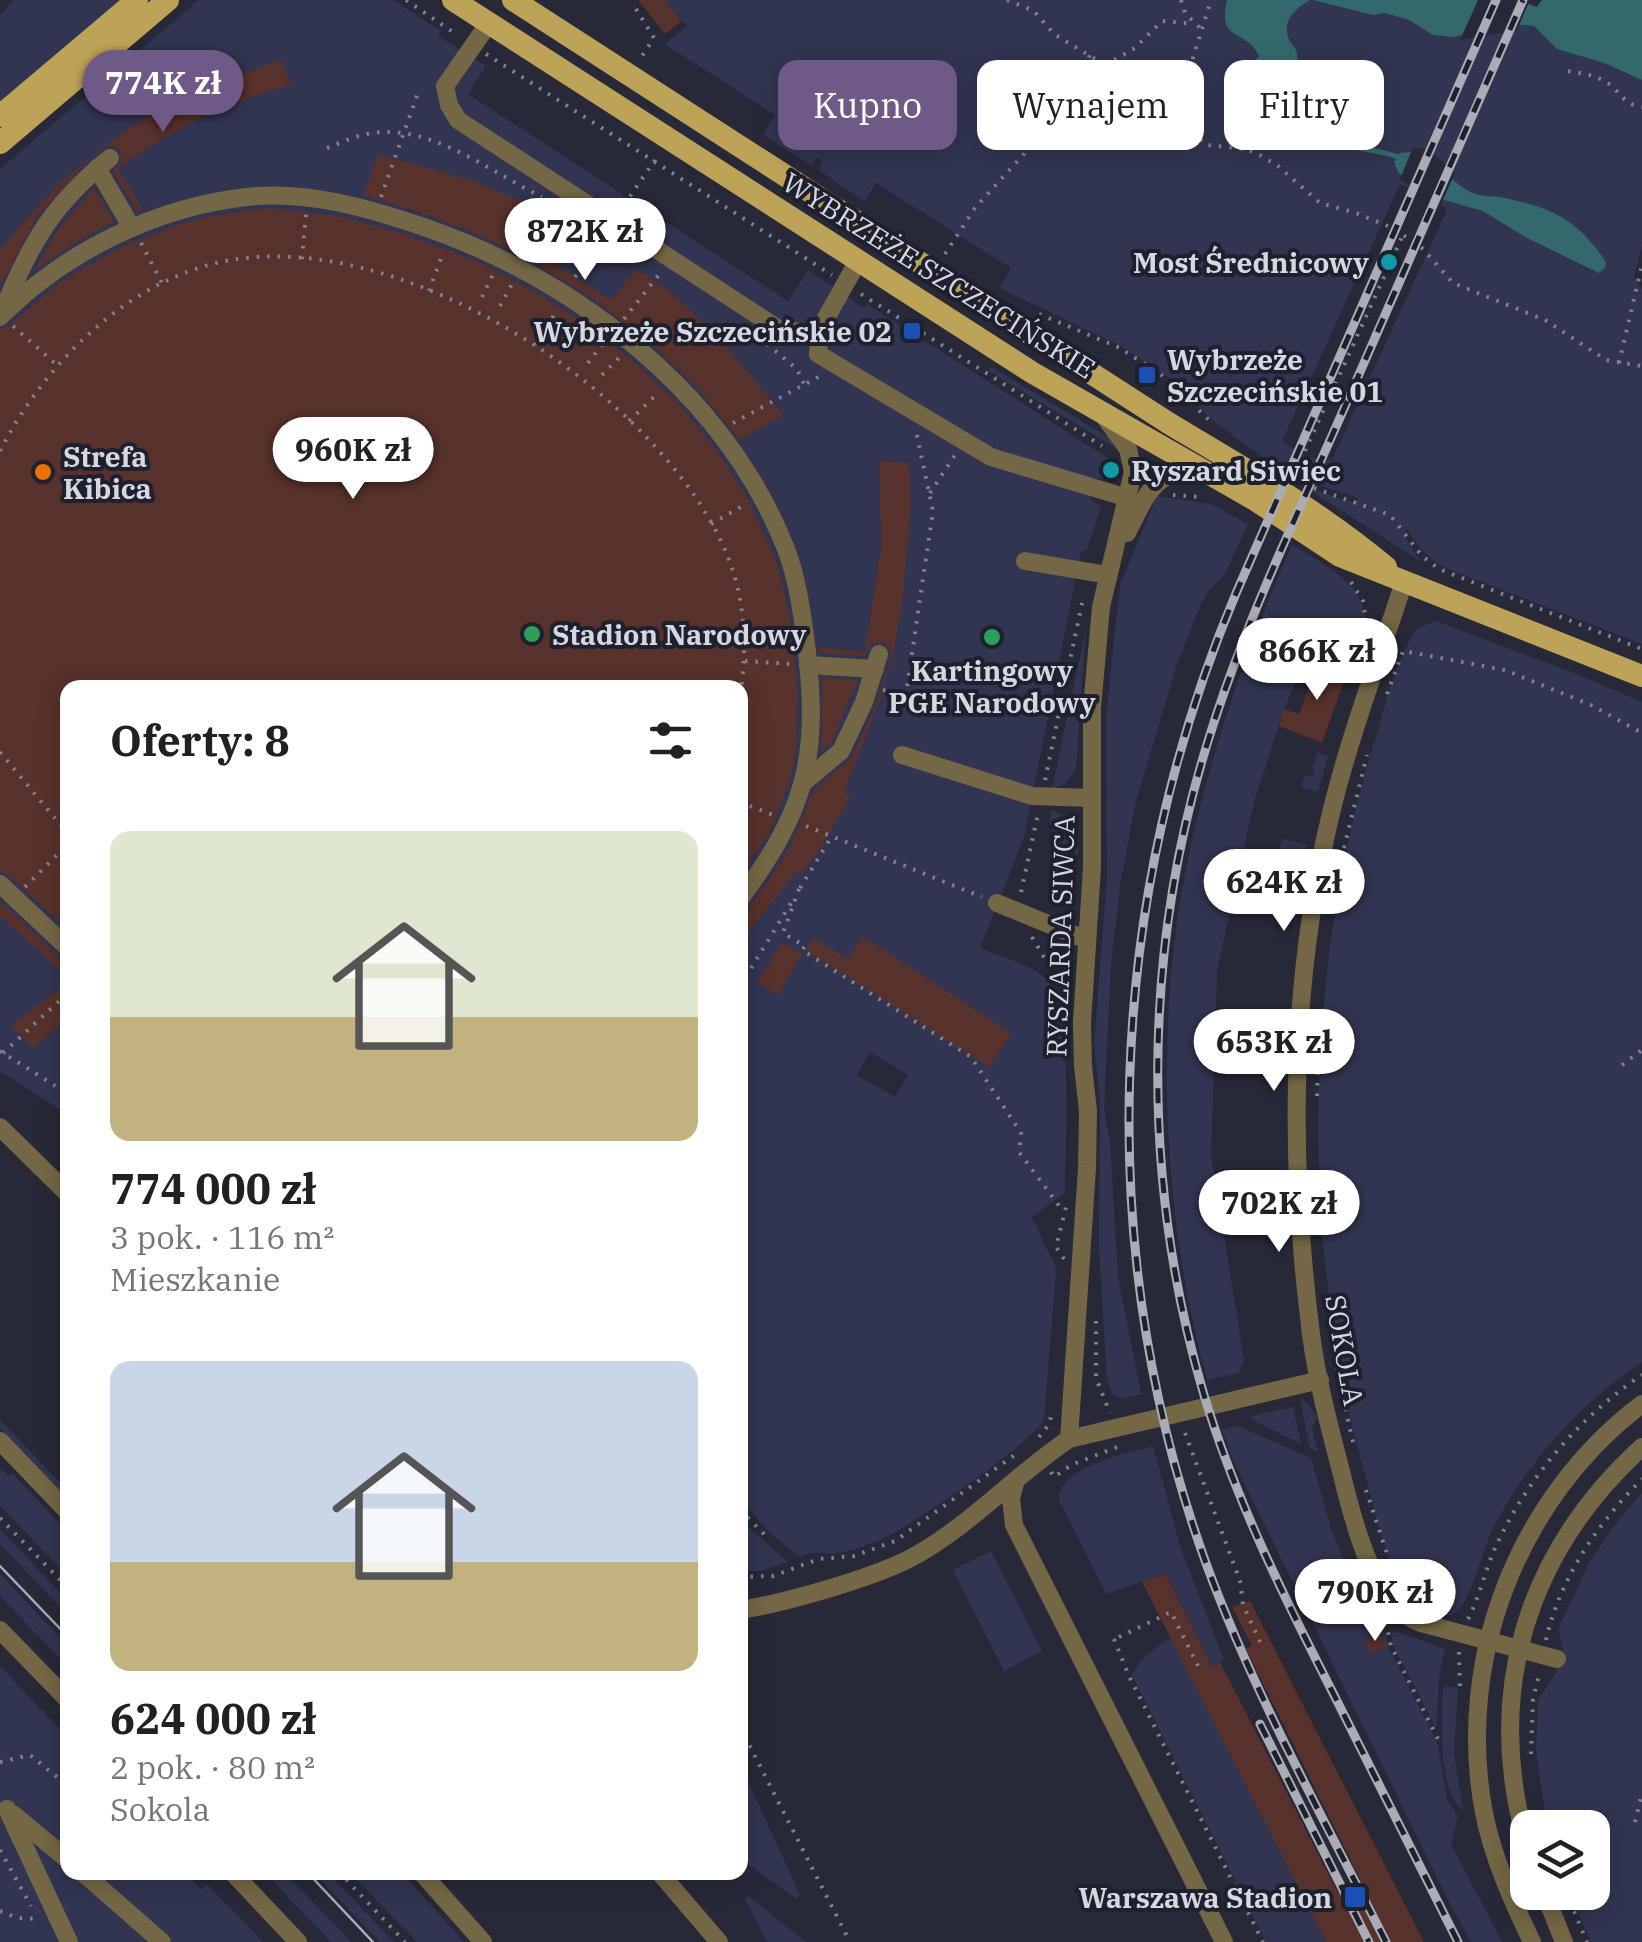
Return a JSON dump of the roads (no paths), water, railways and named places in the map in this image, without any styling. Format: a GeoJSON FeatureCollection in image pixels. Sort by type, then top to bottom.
{"type":"FeatureCollection","features":[{"type":"Feature","properties":{"kind":"main road"},"geometry":{"type":"LineString","coordinates":[[0,116],[136,0]]}},
{"type":"Feature","properties":{"kind":"main road"},"geometry":{"type":"LineString","coordinates":[[0,143],[168,0]]}},
{"type":"Feature","properties":{"kind":"main road","name":"WYBRZEŻE SZCZECIŃSKIE"},"geometry":{"type":"LineString","coordinates":[[453,0],[1033,373],[1255,500],[1340,556],[1642,676]]}},
{"type":"Feature","properties":{"kind":"main road","name":"WYBRZEŻE SZCZECIŃSKIE"},"geometry":{"type":"LineString","coordinates":[[513,0],[1170,424],[1278,489],[1348,535],[1404,582]]}},
{"type":"Feature","properties":{"kind":"street"},"geometry":{"type":"LineString","coordinates":[[489,24],[445,86],[458,120],[777,328],[805,333],[820,328]]}},
{"type":"Feature","properties":{"kind":"street"},"geometry":{"type":"LineString","coordinates":[[0,316],[40,233],[65,196],[103,163],[136,235]]}},
{"type":"Feature","properties":{"kind":"street"},"geometry":{"type":"LineString","coordinates":[[0,316],[59,266],[195,206],[248,196],[307,198],[350,205],[454,237],[512,262],[567,296],[647,356],[684,393],[742,466],[768,508],[788,552],[812,741],[804,782],[785,828],[748,886]]}},
{"type":"Feature","properties":{"kind":"street"},"geometry":{"type":"LineString","coordinates":[[858,261],[820,328],[818,354],[991,457],[1128,498]]}},
{"type":"Feature","properties":{"kind":"street","name":"RYSZARDA SIWCA"},"geometry":{"type":"LineString","coordinates":[[1068,1440],[1088,1168],[1082,1023],[1092,867],[1092,708],[1101,607],[1128,498],[1133,461],[1102,413]]}},
{"type":"Feature","properties":{"kind":"street","name":"RYSZARDA SIWCA"},"geometry":{"type":"LineString","coordinates":[[1114,555],[1156,483],[1178,470],[1196,468]]}},
{"type":"Feature","properties":{"kind":"street"},"geometry":{"type":"LineString","coordinates":[[1025,561],[1108,576]]}},
{"type":"Feature","properties":{"kind":"street","name":"SOKOLA"},"geometry":{"type":"LineString","coordinates":[[1404,582],[1331,811],[1308,937],[1296,1124],[1310,1327],[1350,1508],[1389,1602],[1412,1620],[1557,1659]]}},
{"type":"Feature","properties":{"kind":"street"},"geometry":{"type":"LineString","coordinates":[[801,665],[877,662],[841,751],[804,782]]}},
{"type":"Feature","properties":{"kind":"street"},"geometry":{"type":"LineString","coordinates":[[902,755],[1032,796],[1092,798]]}},
{"type":"Feature","properties":{"kind":"street"},"geometry":{"type":"LineString","coordinates":[[0,884],[60,940]]}},
{"type":"Feature","properties":{"kind":"street"},"geometry":{"type":"LineString","coordinates":[[997,903],[1087,940]]}},
{"type":"Feature","properties":{"kind":"street"},"geometry":{"type":"LineString","coordinates":[[0,1127],[60,1186]]}},
{"type":"Feature","properties":{"kind":"street"},"geometry":{"type":"LineString","coordinates":[[748,1608],[827,1587],[911,1558],[1068,1440],[1320,1380]]}},
{"type":"Feature","properties":{"kind":"street"},"geometry":{"type":"LineString","coordinates":[[1532,1942],[1498,1864],[1482,1798],[1477,1722],[1488,1641],[1504,1588],[1524,1544],[1560,1487],[1590,1449],[1642,1404]]}},
{"type":"Feature","properties":{"kind":"street"},"geometry":{"type":"LineString","coordinates":[[0,1441],[60,1504]]}},
{"type":"Feature","properties":{"kind":"street"},"geometry":{"type":"LineString","coordinates":[[1518,1810],[1510,1778],[1508,1725],[1530,1612],[1560,1545],[1600,1491],[1642,1446]]}},
{"type":"Feature","properties":{"kind":"street"},"geometry":{"type":"LineString","coordinates":[[1015,1482],[1010,1499],[1014,1525],[1224,1942]]}},
{"type":"Feature","properties":{"kind":"street"},"geometry":{"type":"LineString","coordinates":[[0,1630],[60,1692]]}},
{"type":"Feature","properties":{"kind":"street"},"geometry":{"type":"LineString","coordinates":[[3,1806],[60,1853]]}},
{"type":"Feature","properties":{"kind":"street"},"geometry":{"type":"LineString","coordinates":[[3,1806],[68,1942]]}},
{"type":"Feature","properties":{"kind":"street"},"geometry":{"type":"LineString","coordinates":[[91,1880],[162,1942]]}},
{"type":"Feature","properties":{"kind":"street"},"geometry":{"type":"LineString","coordinates":[[240,1880],[298,1942]]}},
{"type":"Feature","properties":{"kind":"street"},"geometry":{"type":"LineString","coordinates":[[428,1880],[483,1942]]}},
{"type":"Feature","properties":{"kind":"street"},"geometry":{"type":"LineString","coordinates":[[666,1880],[719,1942]]}},
{"type":"Feature","properties":{"kind":"street"},"geometry":{"type":"LineString","coordinates":[[1551,1910],[1564,1942]]}},
{"type":"Feature","properties":{"kind":"waterway"},"geometry":{"type":"LineString","coordinates":[[1371,150],[1403,159]]}},
{"type":"Feature","properties":{"kind":"tram line"},"geometry":{"type":"LineString","coordinates":[[0,1566],[60,1629]]}},
{"type":"Feature","properties":{"kind":"tram line"},"geometry":{"type":"LineString","coordinates":[[315,1880],[373,1942]]}},
{"type":"Feature","properties":{"kind":"railway"},"geometry":{"type":"LineString","coordinates":[[1386,1942],[1246,1662],[1207,1566],[1170,1446],[1145,1324],[1131,1200],[1130,1076],[1140,952],[1161,829],[1193,709],[1237,591],[1496,0]]}},
{"type":"Feature","properties":{"kind":"railway"},"geometry":{"type":"LineString","coordinates":[[1458,1942],[1278,1582],[1216,1433],[1183,1314],[1169,1232],[1160,1149],[1158,1066],[1161,983],[1171,900],[1187,818],[1222,697],[1270,577],[1523,0]]}},
{"type":"Feature","properties":{"kind":"railway"},"geometry":{"type":"LineString","coordinates":[[1260,1724],[1369,1942]]}},
{"type":"Feature","properties":{"kind":"place","name":"Most Średnicowy"},"geometry":{"type":"Point","coordinates":[1389,262]}},
{"type":"Feature","properties":{"kind":"place","name":"Wybrzeże Szczecińskie 02"},"geometry":{"type":"Point","coordinates":[912,331]}},
{"type":"Feature","properties":{"kind":"place","name":"Wybrzeże Szczecińskie 01"},"geometry":{"type":"Point","coordinates":[1147,375]}},
{"type":"Feature","properties":{"kind":"place","name":"Ryszard Siwiec"},"geometry":{"type":"Point","coordinates":[1111,470]}},
{"type":"Feature","properties":{"kind":"place","name":"Strefa Kibica"},"geometry":{"type":"Point","coordinates":[43,472]}},
{"type":"Feature","properties":{"kind":"place","name":"Stadion Narodowy"},"geometry":{"type":"Point","coordinates":[532,634]}},
{"type":"Feature","properties":{"kind":"place","name":"Kartingowy PGE Narodowy"},"geometry":{"type":"Point","coordinates":[992,637]}},
{"type":"Feature","properties":{"kind":"place","name":"Warszawa Stadion"},"geometry":{"type":"Point","coordinates":[1355,1897]}}]}
